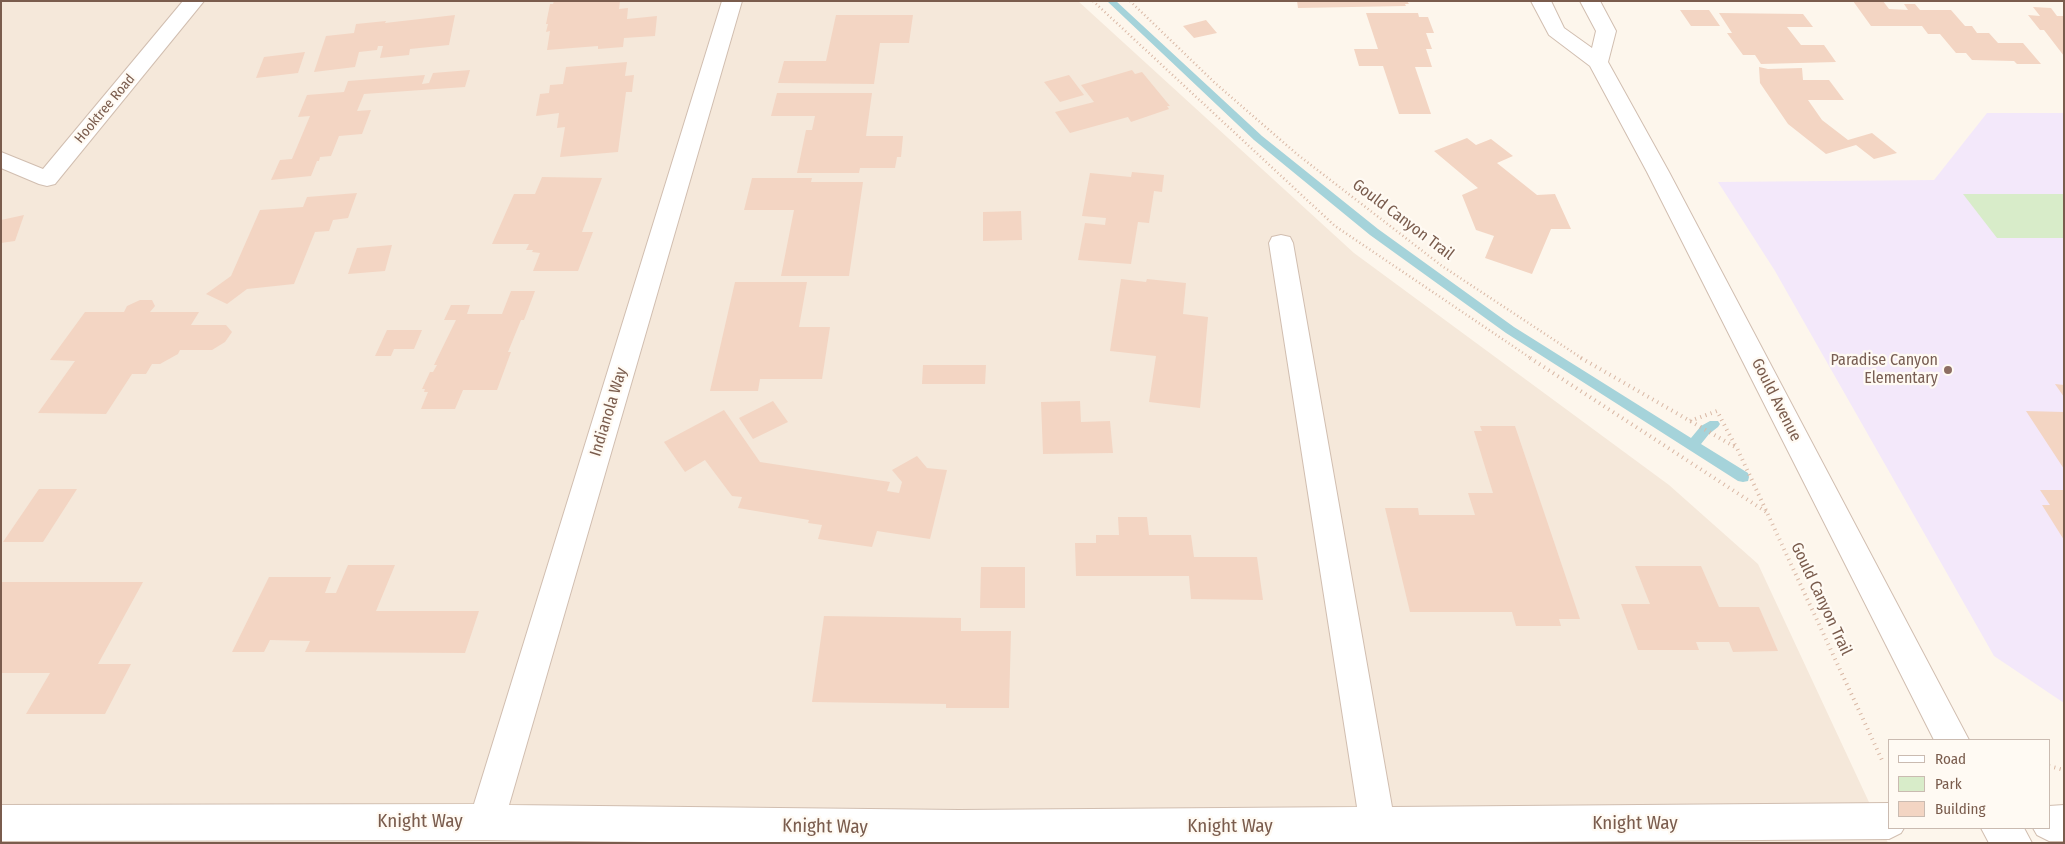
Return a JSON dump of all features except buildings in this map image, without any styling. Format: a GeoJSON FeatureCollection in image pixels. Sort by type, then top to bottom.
{"type":"FeatureCollection","features":[{"type":"Feature","properties":{"kind":"street","name":"Hooktree Road"},"geometry":{"type":"LineString","coordinates":[[1,159],[47,179],[194,1]]}},
{"type":"Feature","properties":{"kind":"street","name":"Indianola Way"},"geometry":{"type":"LineString","coordinates":[[486,822],[732,1]]}},
{"type":"Feature","properties":{"kind":"street","name":"Gould Avenue"},"geometry":{"type":"LineString","coordinates":[[1541,1],[1556,31],[1598,62],[1658,172],[1951,739]]}},
{"type":"Feature","properties":{"kind":"street"},"geometry":{"type":"LineString","coordinates":[[1590,1],[1606,31],[1598,62]]}},
{"type":"Feature","properties":{"kind":"street"},"geometry":{"type":"LineString","coordinates":[[1281,243],[1378,826]]}},
{"type":"Feature","properties":{"kind":"street","name":"Knight Way"},"geometry":{"type":"LineString","coordinates":[[1,823],[486,822],[958,836],[1378,826],[1888,821]]}},
{"type":"Feature","properties":{"kind":"street"},"geometry":{"type":"LineString","coordinates":[[2050,823],[2064,823]]}},
{"type":"Feature","properties":{"kind":"street"},"geometry":{"type":"LineString","coordinates":[[1990,843],[1993,829]]}},
{"type":"Feature","properties":{"kind":"street"},"geometry":{"type":"LineString","coordinates":[[2000,829],[2014,843]]}},
{"type":"Feature","properties":{"kind":"path"},"geometry":{"type":"LineString","coordinates":[[1093,1],[1336,226],[1512,346],[1768,513]]}},
{"type":"Feature","properties":{"kind":"path","name":"Gould Canyon Trail"},"geometry":{"type":"LineString","coordinates":[[1130,1],[1215,83],[1298,155],[1442,266],[1562,347],[1642,395],[1737,448]]}},
{"type":"Feature","properties":{"kind":"path","name":"Gould Canyon Trail"},"geometry":{"type":"LineString","coordinates":[[1690,421],[1717,412],[1737,448],[1768,513],[1882,760]]}},
{"type":"Feature","properties":{"kind":"path"},"geometry":{"type":"LineString","coordinates":[[2050,766],[2064,770]]}},
{"type":"Feature","properties":{"kind":"shaded area"},"geometry":{"type":"Polygon","coordinates":[[[1,1],[1078,1],[1354,253],[1669,485],[1758,564],[1888,843],[1,843],[1,1]]]}},
{"type":"Feature","properties":{"kind":"shaded area","name":"Paradise Canyon Elementary"},"geometry":{"type":"Polygon","coordinates":[[[1987,113],[2064,113],[2064,703],[1994,656],[1775,271],[1718,182],[1934,180],[1987,113]]]}},
{"type":"Feature","properties":{"kind":"green space"},"geometry":{"type":"Polygon","coordinates":[[[1963,194],[2064,194],[2064,238],[1997,238],[1963,194]]]}},
{"type":"Feature","properties":{"kind":"waterway"},"geometry":{"type":"LineString","coordinates":[[1111,1],[1258,138],[1374,232],[1510,330],[1692,445]]}},
{"type":"Feature","properties":{"kind":"waterway"},"geometry":{"type":"LineString","coordinates":[[1692,445],[1705,430],[1714,424]]}},
{"type":"Feature","properties":{"kind":"waterway"},"geometry":{"type":"LineString","coordinates":[[1692,445],[1743,477]]}},
{"type":"Feature","properties":{"kind":"place","name":"Paradise Canyon Elementary"},"geometry":{"type":"Point","coordinates":[1948,370]}}]}
